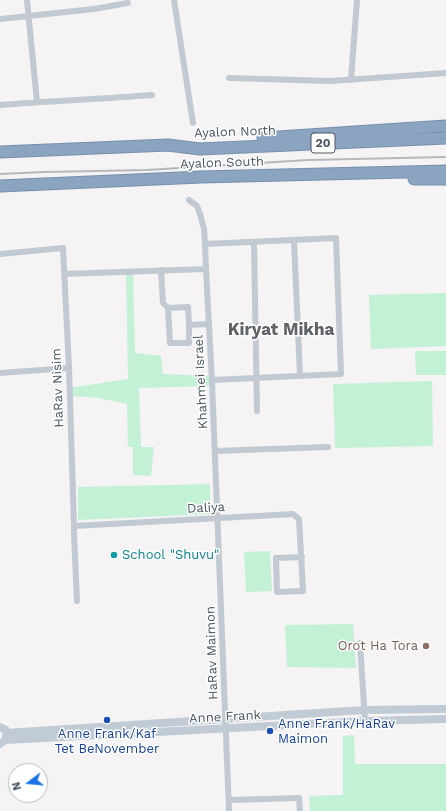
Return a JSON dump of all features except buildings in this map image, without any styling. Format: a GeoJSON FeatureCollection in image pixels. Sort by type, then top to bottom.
{"type":"FeatureCollection","features":[{"type":"Feature","properties":{"kind":"highway"},"geometry":{"type":"LineString","coordinates":[[168,145],[446,126]]}},
{"type":"Feature","properties":{"kind":"highway","name":"Ayalon North"},"geometry":{"type":"LineString","coordinates":[[0,152],[168,145],[200,149],[446,138]]}},
{"type":"Feature","properties":{"kind":"highway","name":"Ayalon South"},"geometry":{"type":"LineString","coordinates":[[0,186],[261,175],[446,171]]}},
{"type":"Feature","properties":{"kind":"highway"},"geometry":{"type":"LineString","coordinates":[[261,175],[446,179]]}},
{"type":"Feature","properties":{"kind":"street"},"geometry":{"type":"LineString","coordinates":[[27,0],[37,102]]}},
{"type":"Feature","properties":{"kind":"street"},"geometry":{"type":"LineString","coordinates":[[174,0],[193,123]]}},
{"type":"Feature","properties":{"kind":"street"},"geometry":{"type":"LineString","coordinates":[[351,80],[357,0]]}},
{"type":"Feature","properties":{"kind":"street"},"geometry":{"type":"LineString","coordinates":[[0,19],[94,9],[128,3]]}},
{"type":"Feature","properties":{"kind":"street"},"geometry":{"type":"LineString","coordinates":[[229,78],[330,81],[446,73]]}},
{"type":"Feature","properties":{"kind":"street"},"geometry":{"type":"LineString","coordinates":[[0,105],[104,99],[152,94]]}},
{"type":"Feature","properties":{"kind":"street","name":"Khahmei Israel"},"geometry":{"type":"LineString","coordinates":[[189,200],[197,206],[204,229],[212,380],[217,518]]}},
{"type":"Feature","properties":{"kind":"street"},"geometry":{"type":"LineString","coordinates":[[205,244],[336,238],[341,374],[212,380]]}},
{"type":"Feature","properties":{"kind":"street"},"geometry":{"type":"LineString","coordinates":[[294,240],[300,376]]}},
{"type":"Feature","properties":{"kind":"street"},"geometry":{"type":"LineString","coordinates":[[254,242],[257,410]]}},
{"type":"Feature","properties":{"kind":"street","name":"HaRav Nisim"},"geometry":{"type":"LineString","coordinates":[[0,254],[63,248],[78,601]]}},
{"type":"Feature","properties":{"kind":"street"},"geometry":{"type":"LineString","coordinates":[[64,274],[206,269]]}},
{"type":"Feature","properties":{"kind":"street"},"geometry":{"type":"LineString","coordinates":[[161,270],[163,303],[168,308],[170,344],[190,343],[188,307],[168,308]]}},
{"type":"Feature","properties":{"kind":"street"},"geometry":{"type":"LineString","coordinates":[[189,325],[209,324]]}},
{"type":"Feature","properties":{"kind":"street"},"geometry":{"type":"LineString","coordinates":[[0,373],[69,368]]}},
{"type":"Feature","properties":{"kind":"street"},"geometry":{"type":"LineString","coordinates":[[215,451],[328,447]]}},
{"type":"Feature","properties":{"kind":"street","name":"Daliya"},"geometry":{"type":"LineString","coordinates":[[74,526],[293,514],[299,519],[302,557],[303,591],[277,592],[276,558],[302,557]]}},
{"type":"Feature","properties":{"kind":"street","name":"HaRav Maimon"},"geometry":{"type":"LineString","coordinates":[[217,518],[229,811]]}},
{"type":"Feature","properties":{"kind":"street"},"geometry":{"type":"LineString","coordinates":[[360,642],[365,721]]}},
{"type":"Feature","properties":{"kind":"street","name":"Anne Frank"},"geometry":{"type":"LineString","coordinates":[[2,735],[364,710],[446,709]]}},
{"type":"Feature","properties":{"kind":"street","name":"Anne Frank"},"geometry":{"type":"LineString","coordinates":[[2,735],[226,729],[365,721],[446,719]]}},
{"type":"Feature","properties":{"kind":"street"},"geometry":{"type":"LineString","coordinates":[[229,800],[299,798],[300,811]]}},
{"type":"Feature","properties":{"kind":"green space"},"geometry":{"type":"Polygon","coordinates":[[[133,271],[135,353],[161,356],[163,374],[209,376],[210,386],[139,388],[141,447],[154,447],[151,476],[133,475],[133,447],[128,447],[127,404],[99,398],[70,396],[69,388],[128,379],[126,272],[133,271]]]}},
{"type":"Feature","properties":{"kind":"green space"},"geometry":{"type":"Polygon","coordinates":[[[446,293],[446,346],[371,349],[369,295],[446,293]]]}},
{"type":"Feature","properties":{"kind":"green space"},"geometry":{"type":"Polygon","coordinates":[[[415,351],[446,351],[446,375],[416,375],[415,351]]]}},
{"type":"Feature","properties":{"kind":"green space"},"geometry":{"type":"Polygon","coordinates":[[[432,381],[433,446],[335,448],[333,384],[432,381]]]}},
{"type":"Feature","properties":{"kind":"green space"},"geometry":{"type":"Polygon","coordinates":[[[210,484],[210,514],[78,520],[78,487],[210,484]]]}},
{"type":"Feature","properties":{"kind":"green space"},"geometry":{"type":"Polygon","coordinates":[[[270,551],[272,591],[246,592],[244,552],[270,551]]]}},
{"type":"Feature","properties":{"kind":"green space"},"geometry":{"type":"Polygon","coordinates":[[[353,624],[356,668],[287,667],[285,625],[353,624]]]}},
{"type":"Feature","properties":{"kind":"green space"},"geometry":{"type":"Polygon","coordinates":[[[354,735],[355,764],[446,764],[446,811],[310,811],[309,796],[343,795],[343,736],[354,735]]]}},
{"type":"Feature","properties":{"kind":"railway"},"geometry":{"type":"LineString","coordinates":[[0,174],[147,170],[308,160],[446,157]]}},
{"type":"Feature","properties":{"kind":"place","name":"School \"Shuvu\""},"geometry":{"type":"Point","coordinates":[114,555]}},
{"type":"Feature","properties":{"kind":"place","name":"Orot Ha Tora"},"geometry":{"type":"Point","coordinates":[426,646]}},
{"type":"Feature","properties":{"kind":"place","name":"Anne Frank/Kaf Tet BeNovember"},"geometry":{"type":"Point","coordinates":[107,720]}},
{"type":"Feature","properties":{"kind":"place","name":"Anne Frank/HaRav Maimon"},"geometry":{"type":"Point","coordinates":[270,731]}},
{"type":"Feature","properties":{"kind":"district","name":"Kiryat Mikha"},"geometry":{"type":"Point","coordinates":[281,330]}}]}
